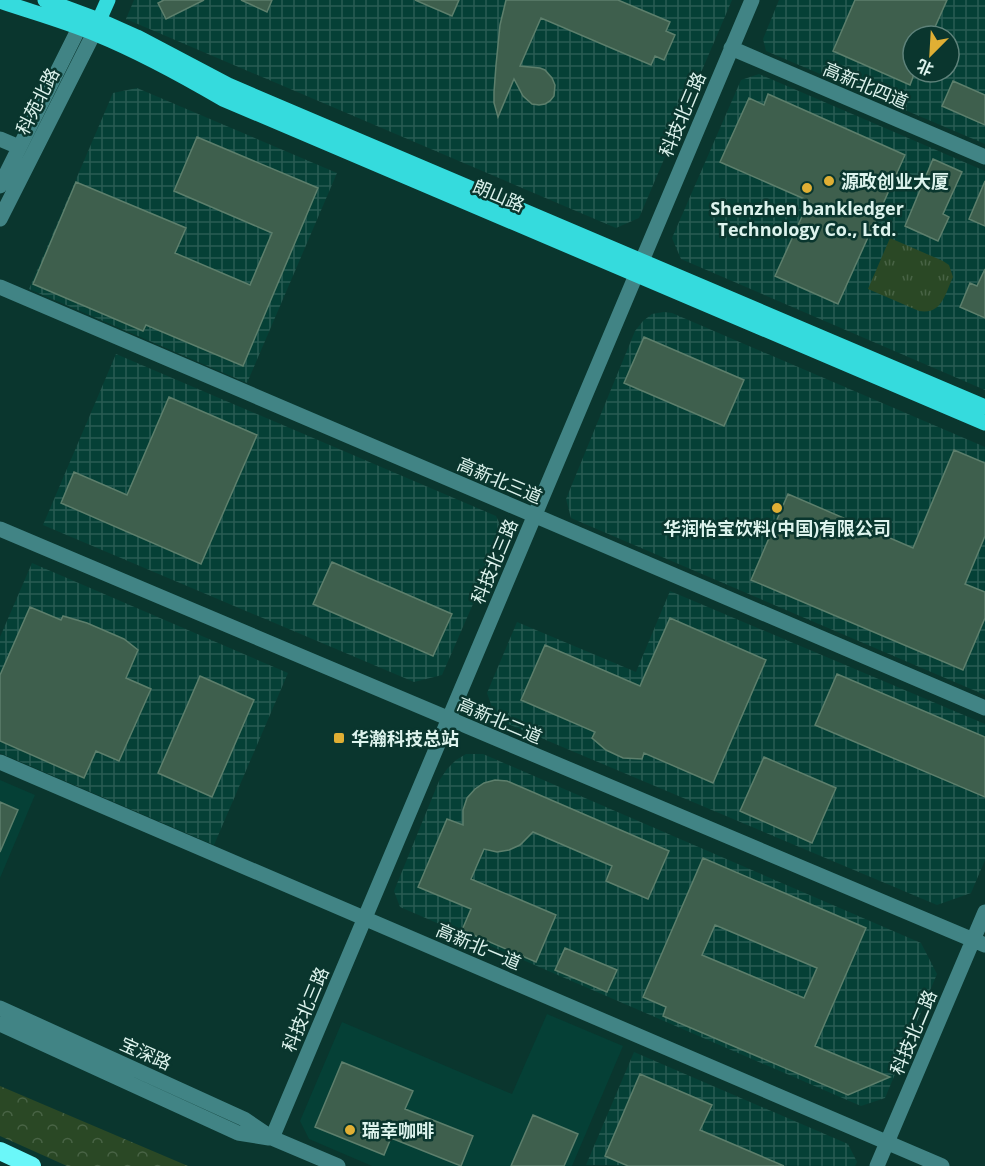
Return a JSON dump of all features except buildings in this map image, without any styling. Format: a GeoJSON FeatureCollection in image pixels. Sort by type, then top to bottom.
{"type":"FeatureCollection","features":[{"type":"Feature","properties":{"kind":"highway"},"geometry":{"type":"LineString","coordinates":[[0,1151],[32,1166]]}},
{"type":"Feature","properties":{"kind":"main road","name":"朗山路"},"geometry":{"type":"LineString","coordinates":[[45,0],[89,19],[126,46],[184,75],[223,99],[985,407]]}},
{"type":"Feature","properties":{"kind":"main road","name":"科苑北路"},"geometry":{"type":"LineString","coordinates":[[89,19],[108,0]]}},
{"type":"Feature","properties":{"kind":"main road","name":"朗山路"},"geometry":{"type":"LineString","coordinates":[[0,1],[89,19]]}},
{"type":"Feature","properties":{"kind":"main road","name":"朗山路"},"geometry":{"type":"LineString","coordinates":[[639,268],[985,423]]}},
{"type":"Feature","properties":{"kind":"street","name":"科技北三路"},"geometry":{"type":"LineString","coordinates":[[272,1138],[752,0]]}},
{"type":"Feature","properties":{"kind":"street","name":"科苑北路"},"geometry":{"type":"LineString","coordinates":[[0,186],[89,19]]}},
{"type":"Feature","properties":{"kind":"street","name":"科苑北路"},"geometry":{"type":"LineString","coordinates":[[0,219],[89,19]]}},
{"type":"Feature","properties":{"kind":"street","name":"高新北四道"},"geometry":{"type":"LineString","coordinates":[[731,48],[985,157]]}},
{"type":"Feature","properties":{"kind":"street"},"geometry":{"type":"LineString","coordinates":[[0,139],[19,147]]}},
{"type":"Feature","properties":{"kind":"street","name":"高新北三道"},"geometry":{"type":"LineString","coordinates":[[0,287],[985,708]]}},
{"type":"Feature","properties":{"kind":"street","name":"高新北二道"},"geometry":{"type":"LineString","coordinates":[[0,530],[979,943]]}},
{"type":"Feature","properties":{"kind":"street","name":"高新北一道"},"geometry":{"type":"LineString","coordinates":[[0,762],[942,1166]]}},
{"type":"Feature","properties":{"kind":"street","name":"科技北二路"},"geometry":{"type":"LineString","coordinates":[[877,1166],[979,943],[985,912]]}},
{"type":"Feature","properties":{"kind":"street","name":"宝深路"},"geometry":{"type":"LineString","coordinates":[[0,1008],[244,1119],[272,1138],[338,1166]]}},
{"type":"Feature","properties":{"kind":"street","name":"宝深路"},"geometry":{"type":"LineString","coordinates":[[0,1024],[238,1133],[272,1138]]}},
{"type":"Feature","properties":{"kind":"shaded area"},"geometry":{"type":"Polygon","coordinates":[[[134,0],[732,0],[639,218],[616,228],[126,19],[134,0]]]}},
{"type":"Feature","properties":{"kind":"shaded area"},"geometry":{"type":"Polygon","coordinates":[[[779,0],[985,0],[985,144],[766,51],[763,39],[779,0]]]}},
{"type":"Feature","properties":{"kind":"shaded area"},"geometry":{"type":"Polygon","coordinates":[[[759,74],[985,171],[985,390],[681,259],[672,238],[741,80],[759,74]]]}},
{"type":"Feature","properties":{"kind":"shaded area"},"geometry":{"type":"Polygon","coordinates":[[[137,88],[337,173],[247,383],[29,289],[113,93],[137,88]]]}},
{"type":"Feature","properties":{"kind":"shaded area","name":"华润怡宝饮料(中国)有限公司"},"geometry":{"type":"Polygon","coordinates":[[[672,313],[985,447],[985,695],[571,518],[566,499],[635,331],[652,314],[672,313]]]}},
{"type":"Feature","properties":{"kind":"shaded area"},"geometry":{"type":"Polygon","coordinates":[[[116,354],[496,516],[504,533],[442,675],[414,682],[43,525],[116,354]]]}},
{"type":"Feature","properties":{"kind":"shaded area"},"geometry":{"type":"Polygon","coordinates":[[[32,563],[288,673],[214,845],[0,753],[0,637],[32,563]]]}},
{"type":"Feature","properties":{"kind":"shaded area"},"geometry":{"type":"Polygon","coordinates":[[[670,591],[985,724],[985,860],[971,893],[937,905],[496,719],[487,693],[517,622],[636,672],[670,591]]]}},
{"type":"Feature","properties":{"kind":"shaded area"},"geometry":{"type":"Polygon","coordinates":[[[466,754],[483,754],[921,943],[937,974],[885,1098],[861,1106],[400,907],[394,891],[439,781],[456,760],[466,754]]]}},
{"type":"Feature","properties":{"kind":"shaded area"},"geometry":{"type":"Polygon","coordinates":[[[0,780],[35,795],[0,878],[0,780]]]}},
{"type":"Feature","properties":{"kind":"shaded area"},"geometry":{"type":"Polygon","coordinates":[[[547,1014],[623,1046],[572,1166],[372,1166],[309,1139],[300,1121],[342,1022],[512,1094],[547,1014]]]}},
{"type":"Feature","properties":{"kind":"shaded area"},"geometry":{"type":"Polygon","coordinates":[[[634,1052],[848,1144],[857,1162],[855,1166],[586,1165],[634,1052]]]}},
{"type":"Feature","properties":{"kind":"green space"},"geometry":{"type":"Polygon","coordinates":[[[890,238],[949,265],[953,277],[942,302],[933,310],[919,311],[868,289],[890,238]]]}},
{"type":"Feature","properties":{"kind":"green space"},"geometry":{"type":"Polygon","coordinates":[[[0,1086],[188,1166],[67,1166],[0,1136],[0,1086]]]}},
{"type":"Feature","properties":{"kind":"place","name":"源政创业大厦"},"geometry":{"type":"Point","coordinates":[829,181]}},
{"type":"Feature","properties":{"kind":"place","name":"Shenzhen bankledger Technology Co., Ltd."},"geometry":{"type":"Point","coordinates":[807,188]}},
{"type":"Feature","properties":{"kind":"place","name":"华润怡宝饮料(中国)有限公司"},"geometry":{"type":"Point","coordinates":[777,508]}},
{"type":"Feature","properties":{"kind":"place","name":"华瀚科技总站"},"geometry":{"type":"Point","coordinates":[339,738]}},
{"type":"Feature","properties":{"kind":"place","name":"瑞幸咖啡"},"geometry":{"type":"Point","coordinates":[350,1130]}}]}
